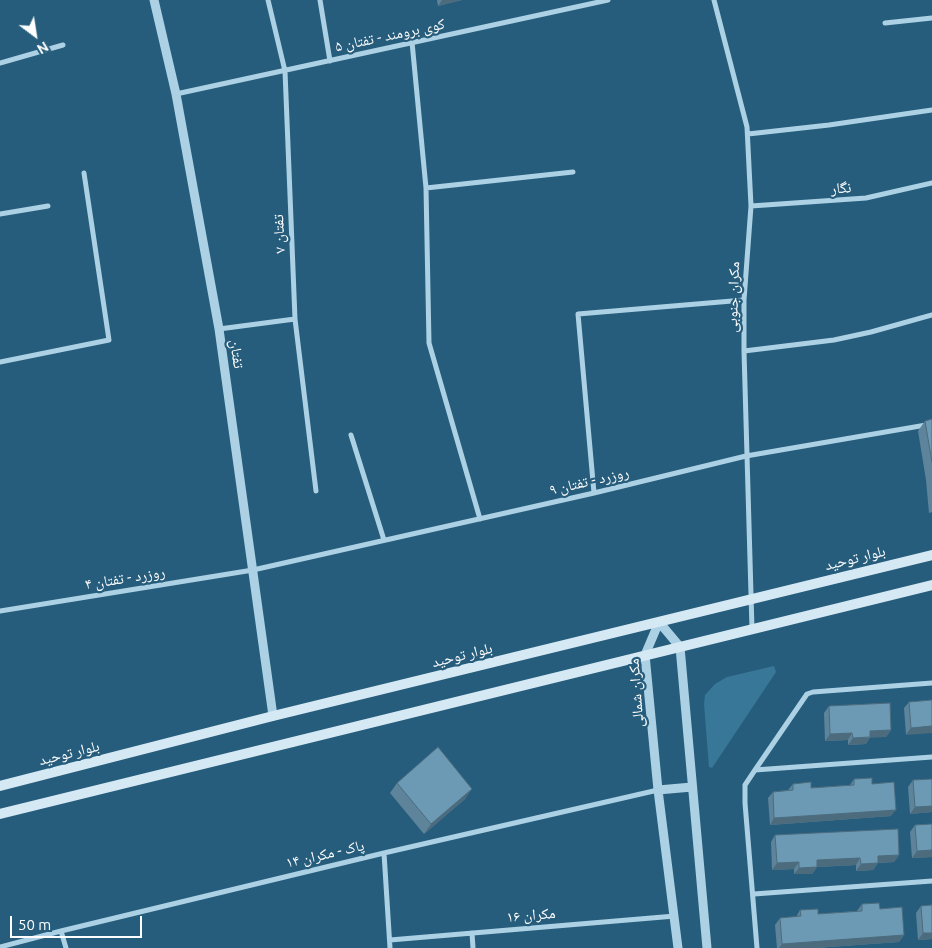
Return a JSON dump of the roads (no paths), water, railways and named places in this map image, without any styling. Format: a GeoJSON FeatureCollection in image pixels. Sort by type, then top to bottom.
{"type":"FeatureCollection","features":[{"type":"Feature","properties":{"kind":"main road","name":"بلوار توحید"},"geometry":{"type":"LineString","coordinates":[[0,786],[273,716],[932,555]]}},
{"type":"Feature","properties":{"kind":"main road"},"geometry":{"type":"LineString","coordinates":[[0,814],[932,585]]}},
{"type":"Feature","properties":{"kind":"street","name":"تفتان"},"geometry":{"type":"LineString","coordinates":[[154,0],[176,94],[219,329],[273,716]]}},
{"type":"Feature","properties":{"kind":"street","name":"تفتان ۷"},"geometry":{"type":"LineString","coordinates":[[268,0],[284,71],[295,319],[316,491]]}},
{"type":"Feature","properties":{"kind":"street"},"geometry":{"type":"LineString","coordinates":[[320,0],[330,61]]}},
{"type":"Feature","properties":{"kind":"street","name":"کوی برومند - تفتان ۵"},"geometry":{"type":"LineString","coordinates":[[176,94],[608,0]]}},
{"type":"Feature","properties":{"kind":"street","name":"مکران جنوبی"},"geometry":{"type":"LineString","coordinates":[[714,0],[748,134],[751,206],[744,300],[744,351],[752,629]]}},
{"type":"Feature","properties":{"kind":"street"},"geometry":{"type":"LineString","coordinates":[[885,23],[932,18]]}},
{"type":"Feature","properties":{"kind":"street"},"geometry":{"type":"LineString","coordinates":[[412,42],[426,188],[430,343],[480,518]]}},
{"type":"Feature","properties":{"kind":"street"},"geometry":{"type":"LineString","coordinates":[[0,63],[63,45]]}},
{"type":"Feature","properties":{"kind":"street"},"geometry":{"type":"LineString","coordinates":[[748,134],[829,125],[932,110]]}},
{"type":"Feature","properties":{"kind":"street"},"geometry":{"type":"LineString","coordinates":[[0,362],[109,340],[84,172]]}},
{"type":"Feature","properties":{"kind":"street"},"geometry":{"type":"LineString","coordinates":[[426,188],[573,172]]}},
{"type":"Feature","properties":{"kind":"street","name":"نگار"},"geometry":{"type":"LineString","coordinates":[[751,206],[866,198],[932,183]]}},
{"type":"Feature","properties":{"kind":"street"},"geometry":{"type":"LineString","coordinates":[[0,214],[48,206]]}},
{"type":"Feature","properties":{"kind":"street"},"geometry":{"type":"LineString","coordinates":[[594,493],[578,314],[744,300]]}},
{"type":"Feature","properties":{"kind":"street"},"geometry":{"type":"LineString","coordinates":[[744,351],[834,340],[932,315]]}},
{"type":"Feature","properties":{"kind":"street"},"geometry":{"type":"LineString","coordinates":[[219,329],[295,319]]}},
{"type":"Feature","properties":{"kind":"street","name":"روزرد - تفتان ۹"},"geometry":{"type":"LineString","coordinates":[[253,570],[594,493],[746,456],[932,424]]}},
{"type":"Feature","properties":{"kind":"street"},"geometry":{"type":"LineString","coordinates":[[351,435],[384,540]]}},
{"type":"Feature","properties":{"kind":"street","name":"روزرد - تفتان ۴"},"geometry":{"type":"LineString","coordinates":[[0,611],[253,570]]}},
{"type":"Feature","properties":{"kind":"street"},"geometry":{"type":"LineString","coordinates":[[659,622],[680,647],[707,948]]}},
{"type":"Feature","properties":{"kind":"street","name":"مکران شمالی"},"geometry":{"type":"LineString","coordinates":[[659,622],[645,655],[658,790],[678,948]]}},
{"type":"Feature","properties":{"kind":"street"},"geometry":{"type":"LineString","coordinates":[[757,948],[746,803],[746,785],[755,770],[807,694],[932,683]]}},
{"type":"Feature","properties":{"kind":"street"},"geometry":{"type":"LineString","coordinates":[[755,770],[932,757]]}},
{"type":"Feature","properties":{"kind":"street"},"geometry":{"type":"LineString","coordinates":[[658,790],[692,787]]}},
{"type":"Feature","properties":{"kind":"street","name":"پاک - مکران ۱۴"},"geometry":{"type":"LineString","coordinates":[[0,947],[384,853],[658,790]]}},
{"type":"Feature","properties":{"kind":"street"},"geometry":{"type":"LineString","coordinates":[[384,853],[390,948]]}},
{"type":"Feature","properties":{"kind":"street"},"geometry":{"type":"LineString","coordinates":[[754,894],[932,881]]}},
{"type":"Feature","properties":{"kind":"street","name":"مکران ۱۶"},"geometry":{"type":"LineString","coordinates":[[390,940],[675,916]]}},
{"type":"Feature","properties":{"kind":"street"},"geometry":{"type":"LineString","coordinates":[[61,931],[66,948]]}},
{"type":"Feature","properties":{"kind":"street"},"geometry":{"type":"LineString","coordinates":[[472,933],[473,948]]}}]}
